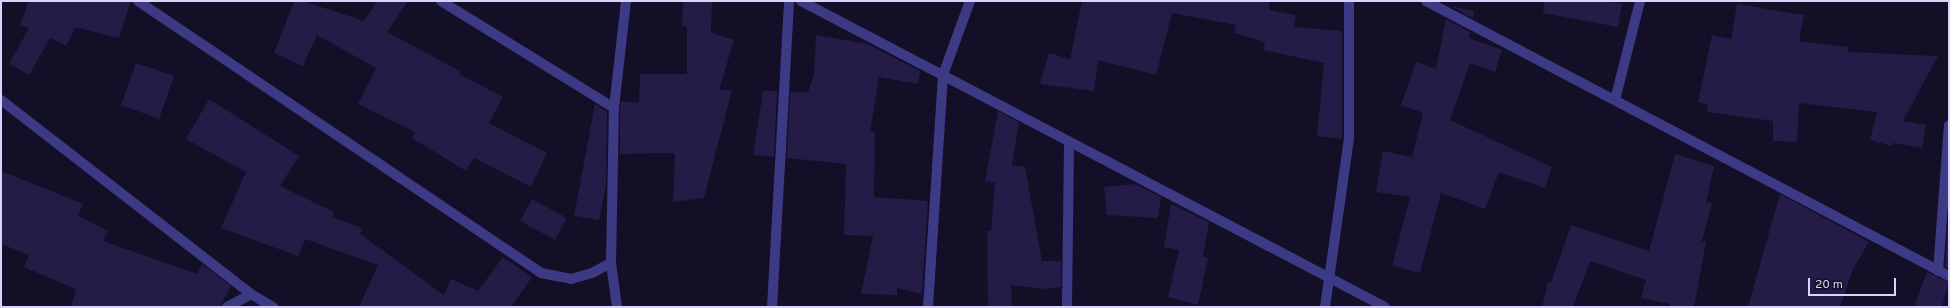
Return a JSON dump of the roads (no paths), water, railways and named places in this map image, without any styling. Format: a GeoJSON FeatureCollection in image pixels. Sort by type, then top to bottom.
{"type":"FeatureCollection","features":[{"type":"Feature","properties":{"kind":"street"},"geometry":{"type":"LineString","coordinates":[[138,1],[542,273],[571,279],[592,274],[611,264]]}},
{"type":"Feature","properties":{"kind":"street"},"geometry":{"type":"LineString","coordinates":[[441,1],[614,108]]}},
{"type":"Feature","properties":{"kind":"street"},"geometry":{"type":"LineString","coordinates":[[616,307],[611,264],[614,108],[626,1]]}},
{"type":"Feature","properties":{"kind":"street"},"geometry":{"type":"LineString","coordinates":[[772,307],[789,1]]}},
{"type":"Feature","properties":{"kind":"street"},"geometry":{"type":"LineString","coordinates":[[800,1],[1385,307]]}},
{"type":"Feature","properties":{"kind":"street"},"geometry":{"type":"LineString","coordinates":[[928,307],[943,75],[970,1]]}},
{"type":"Feature","properties":{"kind":"street"},"geometry":{"type":"LineString","coordinates":[[1324,307],[1330,278],[1349,138],[1349,1]]}},
{"type":"Feature","properties":{"kind":"street"},"geometry":{"type":"LineString","coordinates":[[1426,1],[1949,276]]}},
{"type":"Feature","properties":{"kind":"street"},"geometry":{"type":"LineString","coordinates":[[1615,100],[1640,1]]}},
{"type":"Feature","properties":{"kind":"street"},"geometry":{"type":"LineString","coordinates":[[1,100],[251,294],[273,307]]}},
{"type":"Feature","properties":{"kind":"street"},"geometry":{"type":"LineString","coordinates":[[1938,271],[1949,130]]}},
{"type":"Feature","properties":{"kind":"street"},"geometry":{"type":"LineString","coordinates":[[1067,307],[1069,142]]}},
{"type":"Feature","properties":{"kind":"street"},"geometry":{"type":"LineString","coordinates":[[227,307],[251,294]]}}]}
